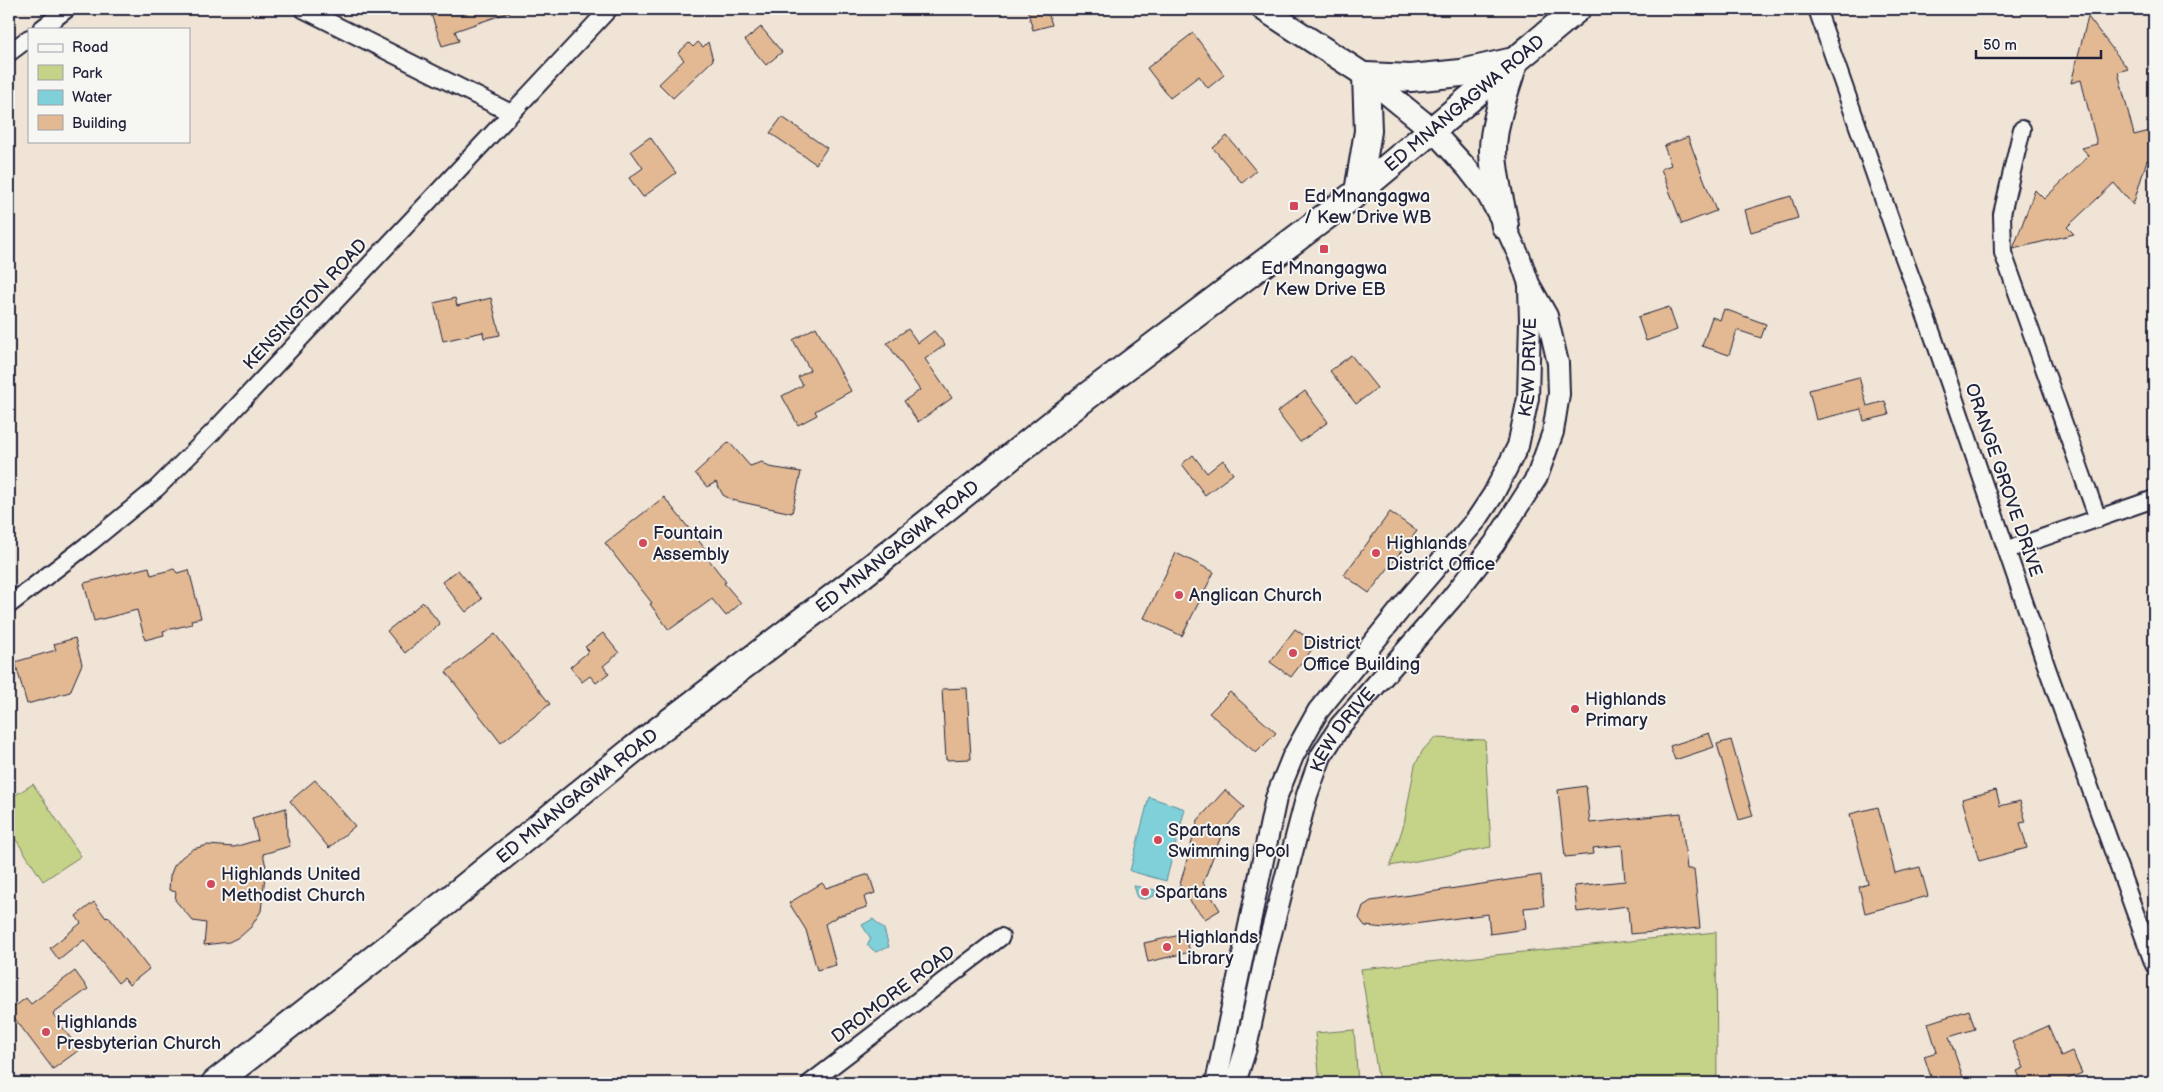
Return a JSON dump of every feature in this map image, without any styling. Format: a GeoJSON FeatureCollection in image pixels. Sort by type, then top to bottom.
{"type":"FeatureCollection","features":[{"type":"Feature","properties":{"kind":"highway","name":"ED MNANGAGWA ROAD"},"geometry":{"type":"LineString","coordinates":[[214,1083],[449,900],[634,749],[857,579],[1086,397],[1358,192],[1577,9]]}},
{"type":"Feature","properties":{"kind":"highway"},"geometry":{"type":"LineString","coordinates":[[1358,192],[1368,131],[1366,76],[1410,78],[1460,73],[1515,60]]}},
{"type":"Feature","properties":{"kind":"highway"},"geometry":{"type":"LineString","coordinates":[[1506,226],[1494,173],[1493,149],[1502,103],[1515,60]]}},
{"type":"Feature","properties":{"kind":"main road"},"geometry":{"type":"LineString","coordinates":[[1263,9],[1366,76],[1432,129]]}},
{"type":"Feature","properties":{"kind":"street"},"geometry":{"type":"LineString","coordinates":[[42,28],[67,9]]}},
{"type":"Feature","properties":{"kind":"street"},"geometry":{"type":"LineString","coordinates":[[303,9],[511,113]]}},
{"type":"Feature","properties":{"kind":"street","name":"KENSINGTON ROAD"},"geometry":{"type":"LineString","coordinates":[[9,605],[157,488],[213,432],[610,9]]}},
{"type":"Feature","properties":{"kind":"street","name":"ORANGE GROVE DRIVE"},"geometry":{"type":"LineString","coordinates":[[1816,9],[2154,965]]}},
{"type":"Feature","properties":{"kind":"street"},"geometry":{"type":"LineString","coordinates":[[9,53],[28,39]]}},
{"type":"Feature","properties":{"kind":"street","name":"KEW DRIVE"},"geometry":{"type":"LineString","coordinates":[[1235,1083],[1246,1048],[1267,950],[1307,795],[1321,756],[1340,726],[1451,599],[1494,544],[1537,477],[1553,432],[1559,394],[1558,363],[1547,316],[1528,284],[1520,258],[1506,226],[1487,194],[1432,129]]}},
{"type":"Feature","properties":{"kind":"street"},"geometry":{"type":"LineString","coordinates":[[2022,129],[2002,214],[2003,254],[2098,519]]}},
{"type":"Feature","properties":{"kind":"street","name":"KEW DRIVE"},"geometry":{"type":"LineString","coordinates":[[1216,1083],[1276,798],[1293,756],[1318,710],[1477,519],[1493,495],[1518,446],[1528,398],[1530,320],[1528,284]]}},
{"type":"Feature","properties":{"kind":"street"},"geometry":{"type":"LineString","coordinates":[[2007,550],[2154,498]]}},
{"type":"Feature","properties":{"kind":"street","name":"DROMORE ROAD"},"geometry":{"type":"LineString","coordinates":[[810,1083],[1001,937]]}},
{"type":"Feature","properties":{"kind":"green space"},"geometry":{"type":"Polygon","coordinates":[[[1434,738],[1485,740],[1491,847],[1390,866],[1404,824],[1415,765],[1423,750],[1434,738]]]}},
{"type":"Feature","properties":{"kind":"green space"},"geometry":{"type":"Polygon","coordinates":[[[33,784],[81,856],[43,881],[9,829],[9,799],[33,784]]]}},
{"type":"Feature","properties":{"kind":"green space"},"geometry":{"type":"Polygon","coordinates":[[[1716,932],[1717,1083],[1379,1083],[1361,969],[1716,932]]]}},
{"type":"Feature","properties":{"kind":"green space"},"geometry":{"type":"Polygon","coordinates":[[[1354,1030],[1358,1083],[1320,1083],[1315,1033],[1354,1030]]]}},
{"type":"Feature","properties":{"kind":"water","name":"Spartans Swimming Pool"},"geometry":{"type":"Polygon","coordinates":[[[1149,797],[1185,809],[1166,881],[1130,871],[1149,797]]]}},
{"type":"Feature","properties":{"kind":"water","name":"Spartans"},"geometry":{"type":"Polygon","coordinates":[[[1134,886],[1156,890],[1154,896],[1145,899],[1138,898],[1134,886]]]}},
{"type":"Feature","properties":{"kind":"water"},"geometry":{"type":"Polygon","coordinates":[[[873,919],[884,929],[889,947],[876,952],[867,945],[871,939],[862,925],[873,919]]]}},
{"type":"Feature","properties":{"kind":"building"},"geometry":{"type":"Polygon","coordinates":[[[437,9],[512,9],[513,11],[455,31],[459,41],[442,46],[430,11],[437,9]]]}},
{"type":"Feature","properties":{"kind":"building"},"geometry":{"type":"Polygon","coordinates":[[[1027,9],[1047,9],[1052,25],[1033,30],[1027,9]]]}},
{"type":"Feature","properties":{"kind":"building"},"geometry":{"type":"Polygon","coordinates":[[[2088,17],[2128,69],[2118,72],[2134,135],[2154,130],[2154,163],[2147,160],[2133,205],[2114,183],[2067,227],[2074,234],[2013,249],[2035,190],[2044,199],[2089,156],[2082,148],[2097,144],[2081,80],[2071,83],[2088,17]]]}},
{"type":"Feature","properties":{"kind":"building"},"geometry":{"type":"Polygon","coordinates":[[[761,27],[782,52],[766,65],[745,40],[761,27]]]}},
{"type":"Feature","properties":{"kind":"building"},"geometry":{"type":"Polygon","coordinates":[[[1193,33],[1224,75],[1208,88],[1199,76],[1170,98],[1147,68],[1193,33]]]}},
{"type":"Feature","properties":{"kind":"building"},"geometry":{"type":"Polygon","coordinates":[[[698,42],[703,47],[708,42],[713,60],[673,98],[659,84],[684,60],[678,53],[689,43],[693,47],[698,42]]]}},
{"type":"Feature","properties":{"kind":"building"},"geometry":{"type":"Polygon","coordinates":[[[782,117],[827,148],[816,164],[770,133],[782,117]]]}},
{"type":"Feature","properties":{"kind":"building"},"geometry":{"type":"Polygon","coordinates":[[[1227,136],[1256,171],[1242,183],[1213,148],[1227,136]]]}},
{"type":"Feature","properties":{"kind":"building"},"geometry":{"type":"Polygon","coordinates":[[[650,137],[676,173],[643,197],[629,178],[643,168],[631,151],[650,137]]]}},
{"type":"Feature","properties":{"kind":"building"},"geometry":{"type":"Polygon","coordinates":[[[1688,137],[1716,211],[1682,224],[1661,169],[1671,165],[1664,146],[1688,137]]]}},
{"type":"Feature","properties":{"kind":"building"},"geometry":{"type":"Polygon","coordinates":[[[1791,196],[1798,218],[1751,232],[1745,210],[1791,196]]]}},
{"type":"Feature","properties":{"kind":"building"},"geometry":{"type":"Polygon","coordinates":[[[455,298],[457,306],[491,298],[500,335],[484,338],[483,332],[443,341],[434,303],[455,298]]]}},
{"type":"Feature","properties":{"kind":"building"},"geometry":{"type":"Polygon","coordinates":[[[1669,307],[1677,330],[1646,341],[1638,317],[1669,307]]]}},
{"type":"Feature","properties":{"kind":"building"},"geometry":{"type":"Polygon","coordinates":[[[1724,309],[1766,324],[1761,338],[1737,330],[1729,355],[1702,346],[1712,317],[1720,320],[1724,309]]]}},
{"type":"Feature","properties":{"kind":"building"},"geometry":{"type":"Polygon","coordinates":[[[816,327],[851,391],[815,411],[817,415],[798,425],[782,396],[803,385],[798,377],[810,370],[793,340],[816,327]]]}},
{"type":"Feature","properties":{"kind":"building"},"geometry":{"type":"Polygon","coordinates":[[[908,329],[918,343],[934,331],[945,345],[925,359],[952,398],[918,422],[904,401],[920,390],[887,343],[908,329]]]}},
{"type":"Feature","properties":{"kind":"building"},"geometry":{"type":"Polygon","coordinates":[[[1351,355],[1377,388],[1356,404],[1330,371],[1351,355]]]}},
{"type":"Feature","properties":{"kind":"building"},"geometry":{"type":"Polygon","coordinates":[[[1859,377],[1867,406],[1885,401],[1889,415],[1864,421],[1861,409],[1816,420],[1809,390],[1859,377]]]}},
{"type":"Feature","properties":{"kind":"building"},"geometry":{"type":"Polygon","coordinates":[[[1305,391],[1328,422],[1300,442],[1277,412],[1305,391]]]}},
{"type":"Feature","properties":{"kind":"building"},"geometry":{"type":"Polygon","coordinates":[[[729,442],[750,466],[762,462],[769,467],[801,472],[792,513],[732,500],[723,495],[716,482],[707,487],[695,473],[729,442]]]}},
{"type":"Feature","properties":{"kind":"building"},"geometry":{"type":"Polygon","coordinates":[[[1193,455],[1207,473],[1223,460],[1233,474],[1205,495],[1182,464],[1193,455]]]}},
{"type":"Feature","properties":{"kind":"building"},"geometry":{"type":"Polygon","coordinates":[[[664,497],[706,550],[703,552],[726,582],[724,583],[741,603],[726,616],[712,599],[669,630],[650,604],[652,603],[605,543],[664,497]]]}},
{"type":"Feature","properties":{"kind":"building","name":"Highlands District Office"},"geometry":{"type":"Polygon","coordinates":[[[1390,512],[1417,531],[1369,593],[1344,575],[1390,512]]]}},
{"type":"Feature","properties":{"kind":"building","name":"Anglican Church"},"geometry":{"type":"Polygon","coordinates":[[[1176,553],[1214,572],[1182,636],[1144,618],[1176,553]]]}},
{"type":"Feature","properties":{"kind":"building"},"geometry":{"type":"Polygon","coordinates":[[[149,567],[151,575],[174,569],[177,573],[189,570],[201,618],[191,620],[192,624],[163,631],[164,635],[145,640],[137,610],[94,621],[84,583],[149,567]]]}},
{"type":"Feature","properties":{"kind":"building"},"geometry":{"type":"Polygon","coordinates":[[[458,570],[482,599],[466,612],[442,582],[458,570]]]}},
{"type":"Feature","properties":{"kind":"building"},"geometry":{"type":"Polygon","coordinates":[[[423,602],[440,624],[405,653],[387,631],[423,602]]]}},
{"type":"Feature","properties":{"kind":"building","name":"District Office Building"},"geometry":{"type":"Polygon","coordinates":[[[1295,629],[1316,644],[1291,677],[1270,662],[1295,629]]]}},
{"type":"Feature","properties":{"kind":"building"},"geometry":{"type":"Polygon","coordinates":[[[603,633],[619,653],[603,666],[609,673],[596,683],[590,676],[582,682],[570,667],[589,651],[585,647],[603,633]]]}},
{"type":"Feature","properties":{"kind":"building"},"geometry":{"type":"Polygon","coordinates":[[[495,634],[550,704],[501,743],[446,672],[495,634]]]}},
{"type":"Feature","properties":{"kind":"building"},"geometry":{"type":"Polygon","coordinates":[[[75,638],[82,664],[70,692],[27,704],[15,662],[56,650],[54,644],[75,638]]]}},
{"type":"Feature","properties":{"kind":"building"},"geometry":{"type":"Polygon","coordinates":[[[967,688],[971,759],[946,760],[942,689],[967,688]]]}},
{"type":"Feature","properties":{"kind":"building"},"geometry":{"type":"Polygon","coordinates":[[[1230,692],[1276,733],[1256,753],[1209,713],[1230,692]]]}},
{"type":"Feature","properties":{"kind":"building"},"geometry":{"type":"Polygon","coordinates":[[[1709,733],[1714,747],[1675,760],[1670,746],[1709,733]]]}},
{"type":"Feature","properties":{"kind":"building"},"geometry":{"type":"Polygon","coordinates":[[[1731,740],[1753,816],[1739,820],[1717,744],[1731,740]]]}},
{"type":"Feature","properties":{"kind":"building"},"geometry":{"type":"Polygon","coordinates":[[[315,780],[355,826],[329,848],[290,801],[315,780]]]}},
{"type":"Feature","properties":{"kind":"building"},"geometry":{"type":"Polygon","coordinates":[[[1586,786],[1590,823],[1681,813],[1687,869],[1694,869],[1700,928],[1630,934],[1628,906],[1577,912],[1574,886],[1625,881],[1622,845],[1593,848],[1594,854],[1565,857],[1558,790],[1586,786]]]}},
{"type":"Feature","properties":{"kind":"building"},"geometry":{"type":"Polygon","coordinates":[[[1225,790],[1244,807],[1223,831],[1203,883],[1220,910],[1205,919],[1179,888],[1198,820],[1225,790]]]}},
{"type":"Feature","properties":{"kind":"building"},"geometry":{"type":"Polygon","coordinates":[[[1996,790],[2000,806],[2020,801],[2026,822],[2020,823],[2027,848],[1979,861],[1962,799],[1996,790]]]}},
{"type":"Feature","properties":{"kind":"building"},"geometry":{"type":"Polygon","coordinates":[[[1878,807],[1895,873],[1920,867],[1928,896],[1865,913],[1859,887],[1868,884],[1850,814],[1878,807]]]}},
{"type":"Feature","properties":{"kind":"building"},"geometry":{"type":"Polygon","coordinates":[[[286,808],[287,835],[290,846],[263,854],[268,875],[265,876],[261,911],[251,927],[241,936],[229,942],[204,945],[206,923],[193,921],[175,900],[176,892],[169,890],[170,876],[174,866],[193,849],[208,845],[234,847],[258,840],[252,818],[286,808]]]}},
{"type":"Feature","properties":{"kind":"building"},"geometry":{"type":"Polygon","coordinates":[[[869,874],[875,893],[864,897],[867,907],[838,916],[825,924],[836,965],[817,970],[806,930],[789,903],[822,883],[826,888],[869,874]]]}},
{"type":"Feature","properties":{"kind":"building"},"geometry":{"type":"Polygon","coordinates":[[[1541,875],[1544,906],[1524,908],[1526,929],[1490,934],[1488,914],[1385,928],[1365,926],[1359,918],[1363,906],[1371,901],[1541,875]]]}},
{"type":"Feature","properties":{"kind":"building"},"geometry":{"type":"Polygon","coordinates":[[[94,902],[106,918],[108,916],[149,969],[129,985],[124,978],[118,983],[84,940],[59,960],[50,948],[81,923],[76,916],[94,902]]]}},
{"type":"Feature","properties":{"kind":"building","name":"Highlands Library"},"geometry":{"type":"Polygon","coordinates":[[[1185,934],[1190,952],[1148,962],[1144,943],[1185,934]]]}},
{"type":"Feature","properties":{"kind":"building","name":"Highlands Presbyterian Church"},"geometry":{"type":"Polygon","coordinates":[[[75,971],[88,989],[53,1014],[79,1050],[53,1069],[9,1011],[26,998],[31,1004],[75,971]]]}},
{"type":"Feature","properties":{"kind":"building"},"geometry":{"type":"Polygon","coordinates":[[[1969,1010],[1975,1029],[1949,1037],[1965,1083],[1933,1083],[1924,1056],[1937,1052],[1928,1023],[1969,1010]]]}},
{"type":"Feature","properties":{"kind":"building"},"geometry":{"type":"Polygon","coordinates":[[[2048,1026],[2061,1056],[2072,1051],[2082,1073],[2059,1083],[2022,1083],[2017,1071],[2024,1068],[2012,1042],[2048,1026]]]}},
{"type":"Feature","properties":{"kind":"place","name":"Ed Mnangagwa / Kew Drive WB"},"geometry":{"type":"Point","coordinates":[1294,206]}},
{"type":"Feature","properties":{"kind":"place","name":"Ed Mnangagwa / Kew Drive EB"},"geometry":{"type":"Point","coordinates":[1324,249]}},
{"type":"Feature","properties":{"kind":"place","name":"Fountain Assembly"},"geometry":{"type":"Point","coordinates":[643,543]}},
{"type":"Feature","properties":{"kind":"place","name":"Highlands District Office"},"geometry":{"type":"Point","coordinates":[1376,553]}},
{"type":"Feature","properties":{"kind":"place","name":"Anglican Church"},"geometry":{"type":"Point","coordinates":[1179,595]}},
{"type":"Feature","properties":{"kind":"place","name":"District Office Building"},"geometry":{"type":"Point","coordinates":[1293,653]}},
{"type":"Feature","properties":{"kind":"place","name":"Highlands Primary"},"geometry":{"type":"Point","coordinates":[1575,709]}},
{"type":"Feature","properties":{"kind":"place","name":"Spartans Swimming Pool"},"geometry":{"type":"Point","coordinates":[1158,840]}},
{"type":"Feature","properties":{"kind":"place","name":"Highlands United Methodist Church"},"geometry":{"type":"Point","coordinates":[211,884]}},
{"type":"Feature","properties":{"kind":"place","name":"Spartans"},"geometry":{"type":"Point","coordinates":[1145,892]}},
{"type":"Feature","properties":{"kind":"place","name":"Highlands Library"},"geometry":{"type":"Point","coordinates":[1167,947]}},
{"type":"Feature","properties":{"kind":"place","name":"Highlands Presbyterian Church"},"geometry":{"type":"Point","coordinates":[46,1032]}}]}
